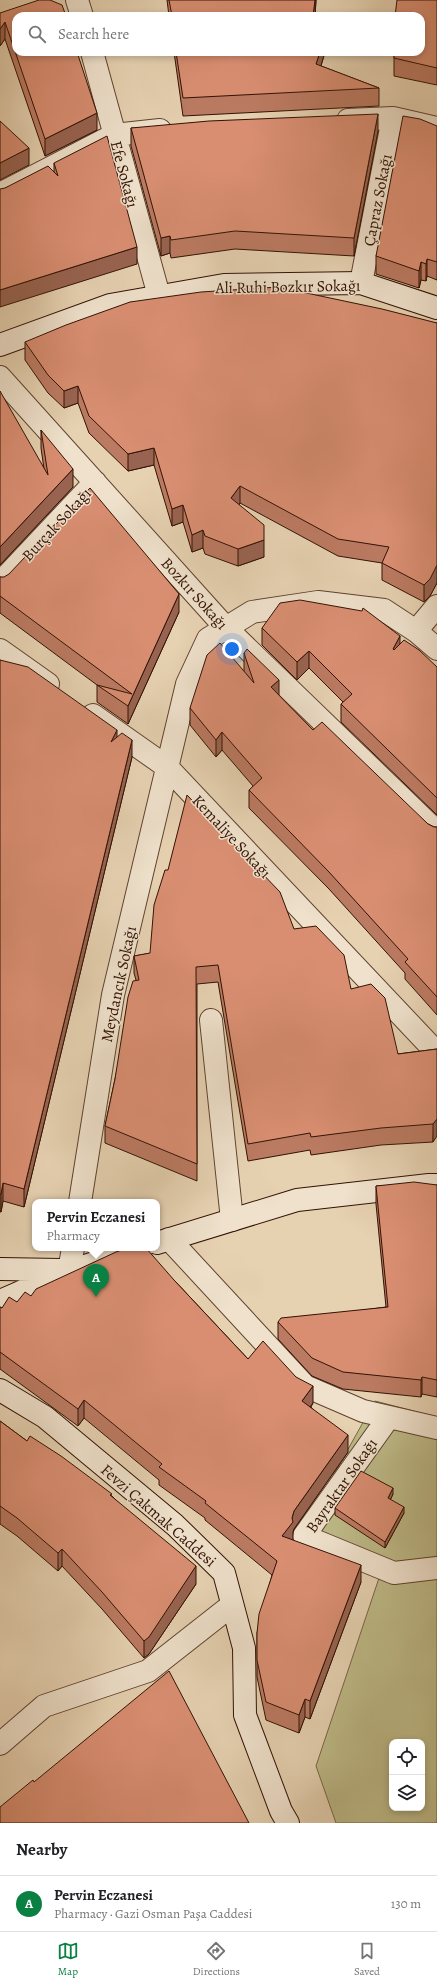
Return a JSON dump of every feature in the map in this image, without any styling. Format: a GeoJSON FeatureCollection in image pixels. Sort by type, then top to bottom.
{"type":"FeatureCollection","features":[{"type":"Feature","properties":{"kind":"street"},"geometry":{"type":"LineString","coordinates":[[77,0],[81,12]]}},
{"type":"Feature","properties":{"kind":"street","name":"Efe Sokağı"},"geometry":{"type":"LineString","coordinates":[[93,56],[159,296]]}},
{"type":"Feature","properties":{"kind":"street"},"geometry":{"type":"LineString","coordinates":[[331,121],[393,118],[437,128]]}},
{"type":"Feature","properties":{"kind":"street","name":"Çapraz Sokağı"},"geometry":{"type":"LineString","coordinates":[[361,282],[393,118]]}},
{"type":"Feature","properties":{"kind":"street"},"geometry":{"type":"LineString","coordinates":[[0,194],[114,135],[177,129]]}},
{"type":"Feature","properties":{"kind":"street","name":"Ali Ruhi Bozkır Sokağı"},"geometry":{"type":"LineString","coordinates":[[0,345],[110,305],[224,285],[361,282],[437,308]]}},
{"type":"Feature","properties":{"kind":"street","name":"Bozkır Sokağı"},"geometry":{"type":"LineString","coordinates":[[0,377],[226,628],[437,832]]}},
{"type":"Feature","properties":{"kind":"street","name":"Burçak Sokağı"},"geometry":{"type":"LineString","coordinates":[[0,583],[95,482]]}},
{"type":"Feature","properties":{"kind":"street","name":"Meydancık Sokağı"},"geometry":{"type":"LineString","coordinates":[[80,1199],[113,995],[187,684],[208,639],[252,612],[318,602],[384,610],[416,631],[437,649]]}},
{"type":"Feature","properties":{"kind":"street"},"geometry":{"type":"LineString","coordinates":[[416,631],[437,606]]}},
{"type":"Feature","properties":{"kind":"street","name":"Kemaliye Sokağı"},"geometry":{"type":"LineString","coordinates":[[0,650],[167,768],[437,1053]]}},
{"type":"Feature","properties":{"kind":"street"},"geometry":{"type":"LineString","coordinates":[[211,1020],[232,1220]]}},
{"type":"Feature","properties":{"kind":"street"},"geometry":{"type":"LineString","coordinates":[[437,1185],[297,1200],[163,1241],[305,1386],[363,1412],[437,1428]]}},
{"type":"Feature","properties":{"kind":"street"},"geometry":{"type":"LineString","coordinates":[[69,1270],[72,1251]]}},
{"type":"Feature","properties":{"kind":"street"},"geometry":{"type":"LineString","coordinates":[[0,1301],[69,1270],[132,1251]]}},
{"type":"Feature","properties":{"kind":"street"},"geometry":{"type":"LineString","coordinates":[[0,1269],[69,1270]]}},
{"type":"Feature","properties":{"kind":"street","name":"Fevzi Çakmak Caddesi"},"geometry":{"type":"LineString","coordinates":[[0,1390],[45,1417],[175,1525],[224,1573],[244,1648],[245,1715],[281,1812],[288,1823]]}},
{"type":"Feature","properties":{"kind":"street","name":"Bayraktar Sokağı"},"geometry":{"type":"LineString","coordinates":[[389,1417],[304,1536],[394,1574],[437,1568]]}},
{"type":"Feature","properties":{"kind":"street"},"geometry":{"type":"LineString","coordinates":[[0,1744],[44,1706],[148,1672],[232,1605]]}},
{"type":"Feature","properties":{"kind":"shaded area"},"geometry":{"type":"Polygon","coordinates":[[[375,1401],[437,1417],[437,1823],[336,1823],[316,1766],[380,1575],[300,1535],[375,1401]]]}},
{"type":"Feature","properties":{"kind":"building"},"geometry":{"type":"Polygon","coordinates":[[[39,0],[50,0],[62,5],[65,12],[12,12],[12,42],[5,22],[0,29],[0,13],[39,0]]]}},
{"type":"Feature","properties":{"kind":"building"},"geometry":{"type":"Polygon","coordinates":[[[169,0],[315,0],[314,12],[171,12],[169,0]]]}},
{"type":"Feature","properties":{"kind":"building"},"geometry":{"type":"Polygon","coordinates":[[[397,0],[437,0],[437,68],[394,58],[394,56],[425,56],[425,12],[396,12],[397,0]]]}},
{"type":"Feature","properties":{"kind":"building"},"geometry":{"type":"Polygon","coordinates":[[[17,56],[78,56],[97,113],[45,139],[17,56]]]}},
{"type":"Feature","properties":{"kind":"building"},"geometry":{"type":"Polygon","coordinates":[[[177,56],[319,56],[316,64],[379,88],[183,98],[177,56]]]}},
{"type":"Feature","properties":{"kind":"building"},"geometry":{"type":"Polygon","coordinates":[[[378,114],[354,238],[235,231],[171,240],[170,236],[161,238],[131,128],[209,121],[378,114]]]}},
{"type":"Feature","properties":{"kind":"building"},"geometry":{"type":"Polygon","coordinates":[[[403,116],[420,119],[437,126],[437,262],[427,259],[426,264],[421,262],[419,271],[376,256],[403,116]]]}},
{"type":"Feature","properties":{"kind":"building"},"geometry":{"type":"Polygon","coordinates":[[[0,121],[29,148],[0,163],[0,121]]]}},
{"type":"Feature","properties":{"kind":"building"},"geometry":{"type":"Polygon","coordinates":[[[107,136],[137,247],[0,290],[0,189],[5,188],[48,166],[58,176],[54,163],[107,136]]]}},
{"type":"Feature","properties":{"kind":"building"},"geometry":{"type":"Polygon","coordinates":[[[278,287],[382,309],[437,323],[437,565],[430,579],[424,585],[382,563],[389,547],[338,539],[240,486],[231,498],[264,525],[264,540],[238,549],[205,536],[203,530],[192,535],[183,505],[172,509],[154,448],[128,454],[89,416],[78,386],[64,391],[48,375],[25,342],[66,325],[130,302],[201,292],[278,287]]]}},
{"type":"Feature","properties":{"kind":"building"},"geometry":{"type":"Polygon","coordinates":[[[0,391],[48,475],[41,430],[73,469],[0,547],[0,391]]]}},
{"type":"Feature","properties":{"kind":"building"},"geometry":{"type":"Polygon","coordinates":[[[90,488],[179,594],[128,706],[97,685],[132,694],[0,596],[0,577],[4,577],[9,574],[90,488]]]}},
{"type":"Feature","properties":{"kind":"building"},"geometry":{"type":"Polygon","coordinates":[[[300,600],[362,611],[363,608],[400,636],[393,649],[394,650],[404,640],[419,650],[437,667],[437,798],[341,704],[352,694],[309,651],[297,662],[262,628],[280,603],[300,600]]]}},
{"type":"Feature","properties":{"kind":"building"},"geometry":{"type":"Polygon","coordinates":[[[220,643],[254,683],[244,653],[247,649],[279,680],[271,687],[313,730],[322,722],[428,824],[437,827],[437,997],[405,962],[408,959],[329,872],[249,790],[262,778],[222,732],[216,740],[190,708],[207,655],[220,643]]]}},
{"type":"Feature","properties":{"kind":"building"},"geometry":{"type":"Polygon","coordinates":[[[0,660],[28,667],[117,730],[111,742],[122,733],[132,740],[24,1189],[3,1183],[1,1194],[0,1194],[0,660]]]}},
{"type":"Feature","properties":{"kind":"building"},"geometry":{"type":"Polygon","coordinates":[[[187,795],[280,892],[294,929],[316,926],[344,955],[351,989],[371,984],[385,998],[398,1054],[437,1049],[437,1119],[433,1124],[381,1128],[311,1137],[310,1133],[248,1144],[218,965],[196,967],[197,1164],[105,1126],[115,1079],[128,997],[133,981],[139,980],[134,956],[150,953],[154,905],[165,870],[168,870],[187,795]]]}},
{"type":"Feature","properties":{"kind":"building"},"geometry":{"type":"Polygon","coordinates":[[[414,1182],[437,1185],[437,1380],[422,1377],[421,1380],[343,1372],[312,1358],[278,1322],[281,1318],[388,1307],[376,1186],[414,1182]]]}},
{"type":"Feature","properties":{"kind":"building"},"geometry":{"type":"Polygon","coordinates":[[[149,1251],[248,1359],[263,1341],[296,1377],[313,1386],[302,1401],[348,1435],[294,1511],[292,1518],[293,1522],[282,1536],[361,1565],[310,1701],[305,1699],[299,1715],[266,1702],[257,1660],[259,1614],[277,1561],[205,1503],[206,1501],[159,1467],[162,1464],[84,1400],[78,1409],[0,1352],[0,1307],[2,1308],[9,1297],[17,1302],[25,1292],[31,1296],[36,1289],[116,1252],[149,1251]]]}},
{"type":"Feature","properties":{"kind":"building"},"geometry":{"type":"Polygon","coordinates":[[[0,1421],[27,1441],[30,1436],[61,1456],[112,1494],[110,1495],[196,1566],[149,1637],[144,1641],[102,1592],[62,1549],[58,1553],[17,1518],[0,1506],[0,1421]]]}},
{"type":"Feature","properties":{"kind":"building"},"geometry":{"type":"Polygon","coordinates":[[[361,1471],[393,1488],[388,1498],[404,1507],[385,1542],[335,1508],[361,1471]]]}},
{"type":"Feature","properties":{"kind":"building"},"geometry":{"type":"Polygon","coordinates":[[[169,1671],[249,1823],[0,1823],[0,1807],[33,1780],[34,1782],[169,1671]]]}},
{"type":"Feature","properties":{"kind":"place","name":"Pervin Eczanesi"},"geometry":{"type":"Point","coordinates":[96,1297]}}]}
